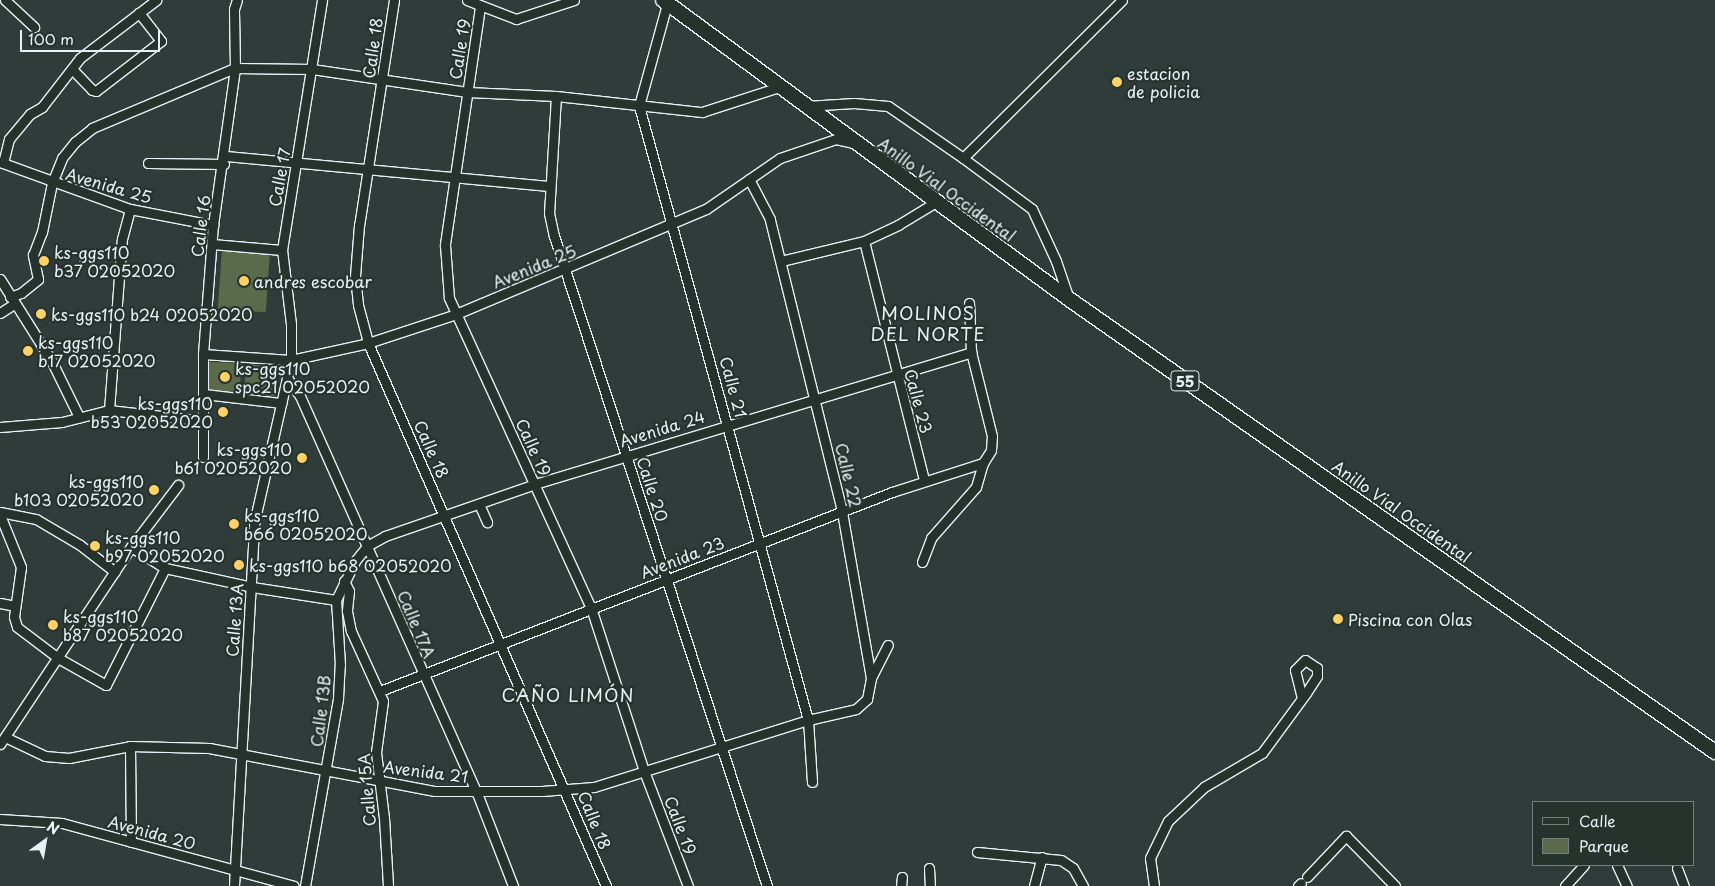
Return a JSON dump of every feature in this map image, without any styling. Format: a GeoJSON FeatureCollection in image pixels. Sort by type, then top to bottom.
{"type":"FeatureCollection","features":[{"type":"Feature","properties":{"kind":"highway","name":"Anillo Vial Occidental"},"geometry":{"type":"LineString","coordinates":[[665,2],[1069,299],[1715,752]]}},
{"type":"Feature","properties":{"kind":"street"},"geometry":{"type":"LineString","coordinates":[[0,4],[4,0],[34,27]]}},
{"type":"Feature","properties":{"kind":"street"},"geometry":{"type":"LineString","coordinates":[[2,162],[9,139],[30,114],[42,107],[80,58],[156,0]]}},
{"type":"Feature","properties":{"kind":"street","name":"Calle 16"},"geometry":{"type":"LineString","coordinates":[[204,457],[203,354],[214,225],[235,68],[234,9],[237,0]]}},
{"type":"Feature","properties":{"kind":"street","name":"Calle 17"},"geometry":{"type":"LineString","coordinates":[[291,360],[291,324],[282,250],[298,160],[322,0]]}},
{"type":"Feature","properties":{"kind":"street","name":"Calle 18"},"geometry":{"type":"LineString","coordinates":[[394,0],[383,81],[358,225],[355,283],[368,343],[566,790],[606,886]]}},
{"type":"Feature","properties":{"kind":"street"},"geometry":{"type":"LineString","coordinates":[[467,0],[480,7],[516,19],[574,0]]}},
{"type":"Feature","properties":{"kind":"street"},"geometry":{"type":"LineString","coordinates":[[963,158],[1122,0]]}},
{"type":"Feature","properties":{"kind":"street"},"geometry":{"type":"LineString","coordinates":[[639,106],[665,2]]}},
{"type":"Feature","properties":{"kind":"street","name":"Calle 19"},"geometry":{"type":"LineString","coordinates":[[480,7],[445,261],[449,298],[591,608],[644,771],[688,886]]}},
{"type":"Feature","properties":{"kind":"street"},"geometry":{"type":"LineString","coordinates":[[72,69],[92,90],[96,91],[161,41],[139,13]]}},
{"type":"Feature","properties":{"kind":"street"},"geometry":{"type":"LineString","coordinates":[[0,313],[12,300],[38,279],[33,255],[42,232],[52,183],[62,158],[92,128],[235,68],[312,69],[467,92],[556,96],[702,112],[779,87]]}},
{"type":"Feature","properties":{"kind":"street","name":"Calle 20"},"geometry":{"type":"LineString","coordinates":[[556,96],[549,213],[566,271],[767,886]]}},
{"type":"Feature","properties":{"kind":"street","name":"Anillo Vial Occidental"},"geometry":{"type":"LineString","coordinates":[[805,106],[854,103],[888,106],[963,158],[1032,209],[1056,261],[1069,299]]}},
{"type":"Feature","properties":{"kind":"street","name":"Calle 21"},"geometry":{"type":"LineString","coordinates":[[639,106],[729,423],[757,544],[808,720],[812,782]]}},
{"type":"Feature","properties":{"kind":"street","name":"Avenida 25"},"geometry":{"type":"LineString","coordinates":[[203,354],[291,360],[368,343],[456,314],[566,271],[674,224],[706,209],[780,158],[814,144],[836,139],[856,144]]}},
{"type":"Feature","properties":{"kind":"street"},"geometry":{"type":"LineString","coordinates":[[148,163],[298,160],[368,169],[550,186]]}},
{"type":"Feature","properties":{"kind":"street","name":"Avenida 25"},"geometry":{"type":"LineString","coordinates":[[2,162],[52,183],[130,209],[214,225]]}},
{"type":"Feature","properties":{"kind":"street","name":"Calle 22"},"geometry":{"type":"LineString","coordinates":[[750,179],[770,219],[842,511],[871,678],[867,699]]}},
{"type":"Feature","properties":{"kind":"street"},"geometry":{"type":"LineString","coordinates":[[781,261],[864,241],[898,225],[936,202]]}},
{"type":"Feature","properties":{"kind":"street"},"geometry":{"type":"LineString","coordinates":[[109,410],[122,239],[130,209]]}},
{"type":"Feature","properties":{"kind":"street","name":"Calle 23"},"geometry":{"type":"LineString","coordinates":[[864,241],[924,480]]}},
{"type":"Feature","properties":{"kind":"street"},"geometry":{"type":"LineString","coordinates":[[212,244],[282,250]]}},
{"type":"Feature","properties":{"kind":"street"},"geometry":{"type":"LineString","coordinates":[[0,279],[51,360],[79,417]]}},
{"type":"Feature","properties":{"kind":"street"},"geometry":{"type":"LineString","coordinates":[[922,562],[931,538],[976,487],[983,463],[992,450],[992,436],[971,352],[969,303]]}},
{"type":"Feature","properties":{"kind":"street","name":"Avenida 24"},"geometry":{"type":"LineString","coordinates":[[367,546],[385,536],[535,484],[729,423],[816,400],[971,352]]}},
{"type":"Feature","properties":{"kind":"street","name":"Calle 13A"},"geometry":{"type":"LineString","coordinates":[[234,886],[240,752],[252,587],[254,523],[291,360]]}},
{"type":"Feature","properties":{"kind":"street","name":"Calle 17A"},"geometry":{"type":"LineString","coordinates":[[287,378],[300,396],[423,677],[477,793],[513,886]]}},
{"type":"Feature","properties":{"kind":"street"},"geometry":{"type":"LineString","coordinates":[[204,394],[281,402]]}},
{"type":"Feature","properties":{"kind":"street"},"geometry":{"type":"LineString","coordinates":[[0,427],[79,417],[109,410],[205,421]]}},
{"type":"Feature","properties":{"kind":"street","name":"Avenida 23"},"geometry":{"type":"LineString","coordinates":[[380,691],[423,677],[591,608],[842,511],[924,480],[983,463]]}},
{"type":"Feature","properties":{"kind":"street"},"geometry":{"type":"LineString","coordinates":[[2,741],[115,572],[178,485]]}},
{"type":"Feature","properties":{"kind":"street"},"geometry":{"type":"LineString","coordinates":[[480,504],[487,522]]}},
{"type":"Feature","properties":{"kind":"street"},"geometry":{"type":"LineString","coordinates":[[115,572],[80,545],[36,519],[0,514],[21,567],[15,606],[17,627],[58,658],[106,685],[165,568]]}},
{"type":"Feature","properties":{"kind":"street","name":"Calle 13B"},"geometry":{"type":"LineString","coordinates":[[305,886],[327,772],[340,680],[336,600],[344,581],[367,546]]}},
{"type":"Feature","properties":{"kind":"street"},"geometry":{"type":"LineString","coordinates":[[132,548],[165,568],[252,587],[336,600]]}},
{"type":"Feature","properties":{"kind":"street","name":"Calle 15A"},"geometry":{"type":"LineString","coordinates":[[344,581],[349,591],[347,611],[351,631],[380,691],[383,710],[376,752],[388,886]]}},
{"type":"Feature","properties":{"kind":"street"},"geometry":{"type":"LineString","coordinates":[[0,603],[15,606]]}},
{"type":"Feature","properties":{"kind":"street"},"geometry":{"type":"LineString","coordinates":[[871,678],[888,645]]}},
{"type":"Feature","properties":{"kind":"street"},"geometry":{"type":"LineString","coordinates":[[1154,886],[1149,873],[1150,858],[1175,812],[1204,787],[1262,754],[1302,698]]}},
{"type":"Feature","properties":{"kind":"street","name":"Avenida 21"},"geometry":{"type":"LineString","coordinates":[[2,741],[46,756],[69,758],[130,746],[167,745],[240,752],[327,772],[436,791],[477,793],[566,790],[594,787],[723,749],[808,720],[856,709],[867,699]]}},
{"type":"Feature","properties":{"kind":"street"},"geometry":{"type":"LineString","coordinates":[[130,746],[131,842]]}},
{"type":"Feature","properties":{"kind":"street","name":"Avenida 20"},"geometry":{"type":"LineString","coordinates":[[0,819],[62,823],[294,886]]}},
{"type":"Feature","properties":{"kind":"street"},"geometry":{"type":"LineString","coordinates":[[1302,882],[1346,836],[1395,886]]}},
{"type":"Feature","properties":{"kind":"street"},"geometry":{"type":"LineString","coordinates":[[978,852],[1061,860],[1073,868],[1083,886]]}},
{"type":"Feature","properties":{"kind":"street"},"geometry":{"type":"LineString","coordinates":[[1034,886],[1042,857]]}},
{"type":"Feature","properties":{"kind":"street"},"geometry":{"type":"LineString","coordinates":[[1565,886],[1583,866]]}},
{"type":"Feature","properties":{"kind":"street"},"geometry":{"type":"LineString","coordinates":[[1617,866],[1627,886]]}},
{"type":"Feature","properties":{"kind":"street"},"geometry":{"type":"LineString","coordinates":[[929,868],[930,886]]}},
{"type":"Feature","properties":{"kind":"street"},"geometry":{"type":"LineString","coordinates":[[1677,868],[1684,886]]}},
{"type":"Feature","properties":{"kind":"green space","name":"andres escobar"},"geometry":{"type":"Polygon","coordinates":[[[222,249],[270,252],[266,312],[218,309],[222,249]]]}},
{"type":"Feature","properties":{"kind":"green space","name":"ks-ggs110 spc21 02052020"},"geometry":{"type":"Polygon","coordinates":[[[209,362],[241,363],[240,393],[208,392],[209,362]]]}},
{"type":"Feature","properties":{"kind":"green space"},"geometry":{"type":"Polygon","coordinates":[[[247,364],[279,368],[275,397],[243,393],[247,364]]]}},
{"type":"Feature","properties":{"kind":"place","name":"estacion de policia"},"geometry":{"type":"Point","coordinates":[1117,82]}},
{"type":"Feature","properties":{"kind":"place","name":"ks-ggs110 b37 02052020"},"geometry":{"type":"Point","coordinates":[44,261]}},
{"type":"Feature","properties":{"kind":"place","name":"andres escobar"},"geometry":{"type":"Point","coordinates":[244,281]}},
{"type":"Feature","properties":{"kind":"place","name":"ks-ggs110 b24 02052020"},"geometry":{"type":"Point","coordinates":[41,314]}},
{"type":"Feature","properties":{"kind":"place","name":"ks-ggs110 b17 02052020"},"geometry":{"type":"Point","coordinates":[28,351]}},
{"type":"Feature","properties":{"kind":"place","name":"ks-ggs110 spc21 02052020"},"geometry":{"type":"Point","coordinates":[225,377]}},
{"type":"Feature","properties":{"kind":"place","name":"ks-ggs110 b53 02052020"},"geometry":{"type":"Point","coordinates":[223,412]}},
{"type":"Feature","properties":{"kind":"place","name":"ks-ggs110 b61 02052020"},"geometry":{"type":"Point","coordinates":[302,458]}},
{"type":"Feature","properties":{"kind":"place","name":"ks-ggs110 b103 02052020"},"geometry":{"type":"Point","coordinates":[154,490]}},
{"type":"Feature","properties":{"kind":"place","name":"ks-ggs110 b66 02052020"},"geometry":{"type":"Point","coordinates":[234,524]}},
{"type":"Feature","properties":{"kind":"place","name":"ks-ggs110 b97 02052020"},"geometry":{"type":"Point","coordinates":[95,546]}},
{"type":"Feature","properties":{"kind":"place","name":"ks-ggs110 b68 02052020"},"geometry":{"type":"Point","coordinates":[239,565]}},
{"type":"Feature","properties":{"kind":"place","name":"Piscina con Olas"},"geometry":{"type":"Point","coordinates":[1338,619]}},
{"type":"Feature","properties":{"kind":"place","name":"ks-ggs110 b87 02052020"},"geometry":{"type":"Point","coordinates":[53,625]}},
{"type":"Feature","properties":{"kind":"district","name":"MOLINOS DEL NORTE"},"geometry":{"type":"Point","coordinates":[928,324]}},
{"type":"Feature","properties":{"kind":"district","name":"CAÑO LIMÓN"},"geometry":{"type":"Point","coordinates":[568,695]}}]}
